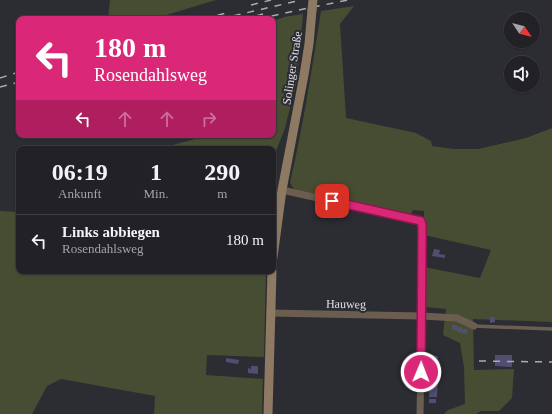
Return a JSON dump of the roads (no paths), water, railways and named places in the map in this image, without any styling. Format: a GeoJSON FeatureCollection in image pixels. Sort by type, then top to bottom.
{"type":"FeatureCollection","features":[{"type":"Feature","properties":{"kind":"main road","name":"Solinger Straße"},"geometry":{"type":"LineString","coordinates":[[276,235],[282,190],[309,44],[313,0]]}},
{"type":"Feature","properties":{"kind":"main road"},"geometry":{"type":"LineString","coordinates":[[268,414],[272,274]]}},
{"type":"Feature","properties":{"kind":"street"},"geometry":{"type":"LineString","coordinates":[[282,190],[421,221],[422,316],[420,414]]}},
{"type":"Feature","properties":{"kind":"street","name":"Hauweg"},"geometry":{"type":"LineString","coordinates":[[270,313],[457,318],[474,326]]}},
{"type":"Feature","properties":{"kind":"lane"},"geometry":{"type":"LineString","coordinates":[[474,326],[552,329]]}},
{"type":"Feature","properties":{"kind":"railway"},"geometry":{"type":"LineString","coordinates":[[251,5],[271,0]]}},
{"type":"Feature","properties":{"kind":"railway"},"geometry":{"type":"LineString","coordinates":[[233,16],[301,0]]}},
{"type":"Feature","properties":{"kind":"railway"},"geometry":{"type":"LineString","coordinates":[[272,16],[348,0]]}},
{"type":"Feature","properties":{"kind":"railway"},"geometry":{"type":"LineString","coordinates":[[215,16],[226,13]]}},
{"type":"Feature","properties":{"kind":"railway"},"geometry":{"type":"LineString","coordinates":[[255,16],[263,14]]}},
{"type":"Feature","properties":{"kind":"railway"},"geometry":{"type":"LineString","coordinates":[[0,78],[16,73]]}},
{"type":"Feature","properties":{"kind":"railway"},"geometry":{"type":"LineString","coordinates":[[0,87],[16,83]]}},
{"type":"Feature","properties":{"kind":"railway"},"geometry":{"type":"LineString","coordinates":[[479,361],[552,362]]}}]}
